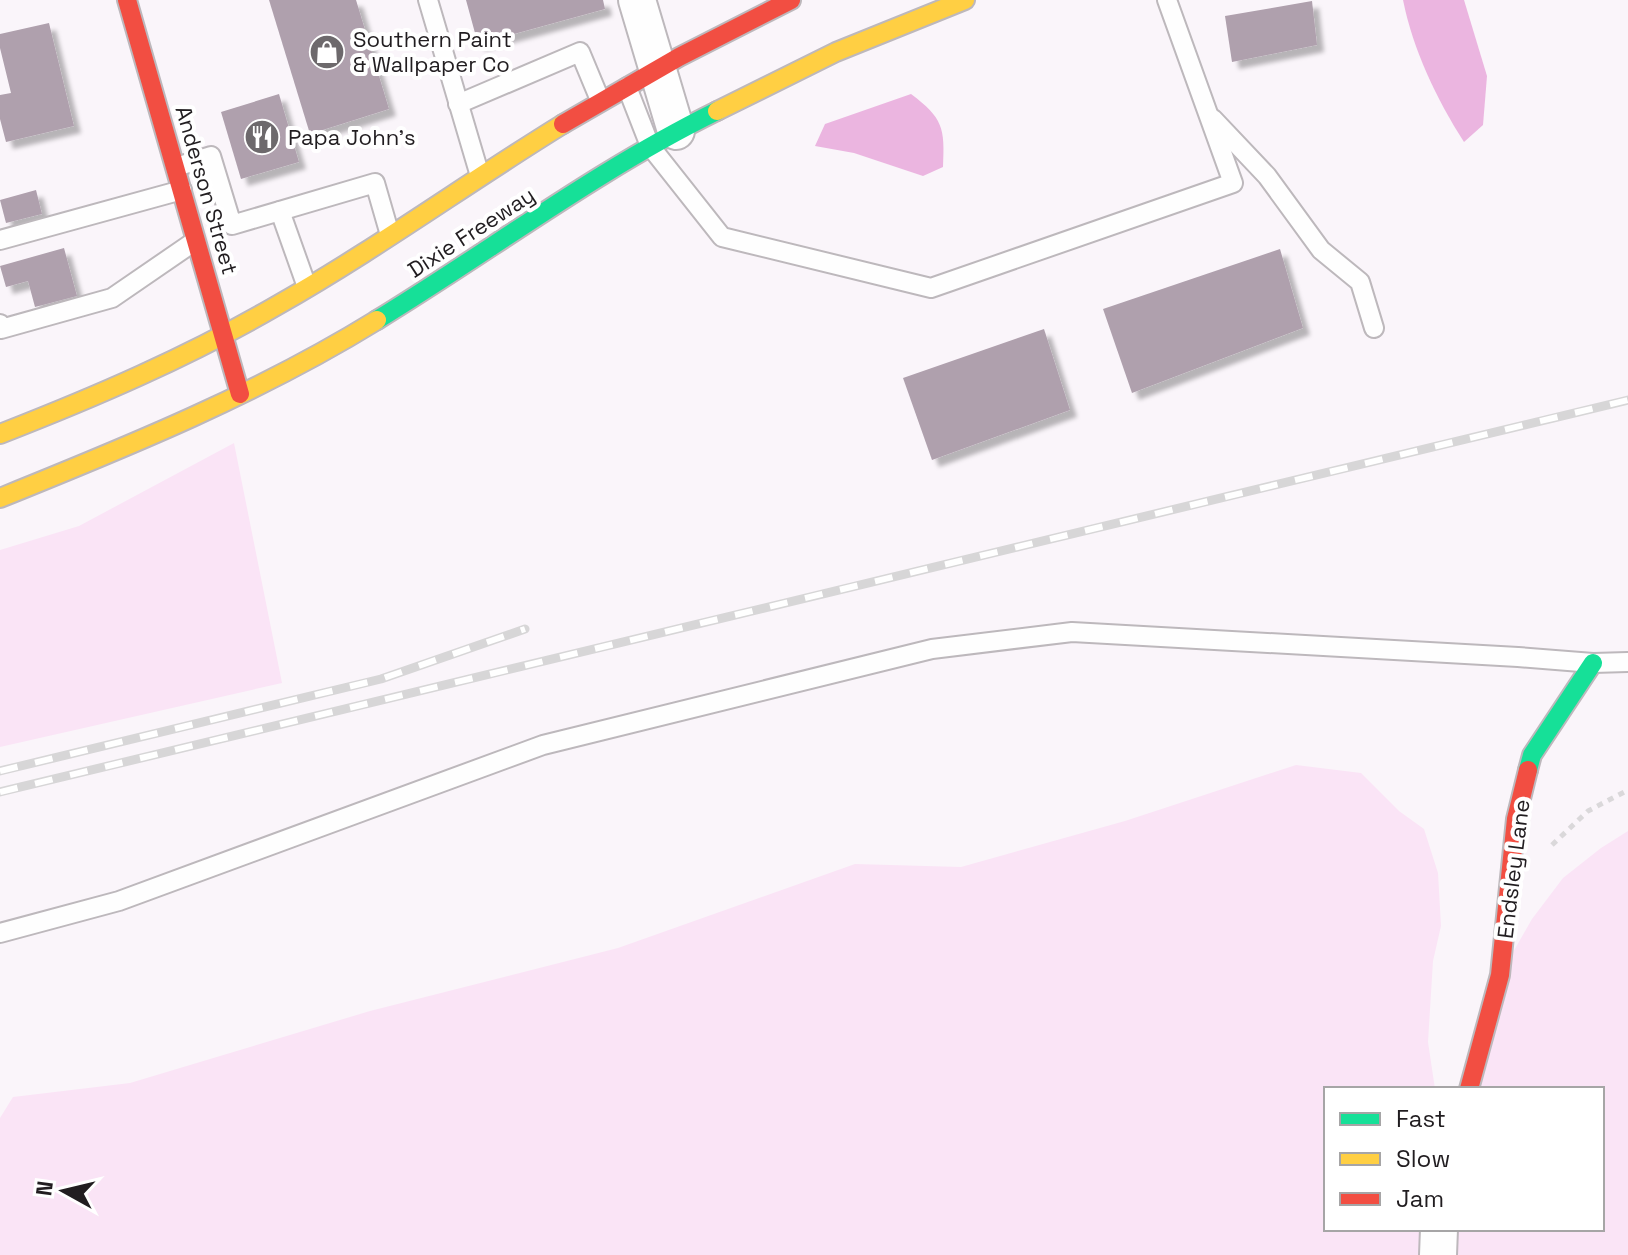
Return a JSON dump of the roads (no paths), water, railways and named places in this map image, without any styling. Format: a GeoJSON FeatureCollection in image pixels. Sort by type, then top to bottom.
{"type":"FeatureCollection","features":[{"type":"Feature","properties":{"kind":"main road","name":"Anderson Street"},"geometry":{"type":"LineString","coordinates":[[127,0],[240,394]]}},
{"type":"Feature","properties":{"kind":"main road","name":"Dixie Freeway"},"geometry":{"type":"LineString","coordinates":[[0,434],[162,366],[224,335],[391,237],[600,100],[791,0]]}},
{"type":"Feature","properties":{"kind":"main road","name":"Dixie Freeway"},"geometry":{"type":"LineString","coordinates":[[0,498],[113,452],[312,360],[663,139],[836,52],[965,0]]}},
{"type":"Feature","properties":{"kind":"main road","name":"Endsley Lane"},"geometry":{"type":"LineString","coordinates":[[1470,1087],[1500,975],[1516,819],[1532,755],[1593,663]]}},
{"type":"Feature","properties":{"kind":"street"},"geometry":{"type":"LineString","coordinates":[[637,0],[659,68],[663,139]]}},
{"type":"Feature","properties":{"kind":"street"},"geometry":{"type":"LineString","coordinates":[[1438,1255],[1439,1231]]}},
{"type":"Feature","properties":{"kind":"lane"},"geometry":{"type":"LineString","coordinates":[[428,0],[480,176]]}},
{"type":"Feature","properties":{"kind":"lane"},"geometry":{"type":"LineString","coordinates":[[626,86],[663,139],[722,237],[931,288],[1233,183],[1167,0]]}},
{"type":"Feature","properties":{"kind":"lane"},"geometry":{"type":"LineString","coordinates":[[458,104],[580,52],[600,100]]}},
{"type":"Feature","properties":{"kind":"lane"},"geometry":{"type":"LineString","coordinates":[[1208,114],[1267,176],[1321,250],[1360,282],[1374,328]]}},
{"type":"Feature","properties":{"kind":"lane"},"geometry":{"type":"LineString","coordinates":[[176,167],[211,156],[232,225],[375,183],[391,237]]}},
{"type":"Feature","properties":{"kind":"lane"},"geometry":{"type":"LineString","coordinates":[[0,240],[182,190]]}},
{"type":"Feature","properties":{"kind":"lane"},"geometry":{"type":"LineString","coordinates":[[280,211],[307,288]]}},
{"type":"Feature","properties":{"kind":"lane"},"geometry":{"type":"LineString","coordinates":[[0,324],[1,329],[112,298],[197,240]]}},
{"type":"Feature","properties":{"kind":"lane"},"geometry":{"type":"LineString","coordinates":[[0,933],[119,901],[543,745],[932,649],[1072,632],[1593,663],[1628,662]]}},
{"type":"Feature","properties":{"kind":"railway"},"geometry":{"type":"LineString","coordinates":[[0,792],[1628,400]]}},
{"type":"Feature","properties":{"kind":"railway"},"geometry":{"type":"LineString","coordinates":[[0,771],[381,679],[525,629]]}},
{"type":"Feature","properties":{"kind":"place","name":"Southern Paint & Wallpaper Co"},"geometry":{"type":"Point","coordinates":[327,52]}},
{"type":"Feature","properties":{"kind":"place","name":"Papa John's"},"geometry":{"type":"Point","coordinates":[262,137]}}]}
